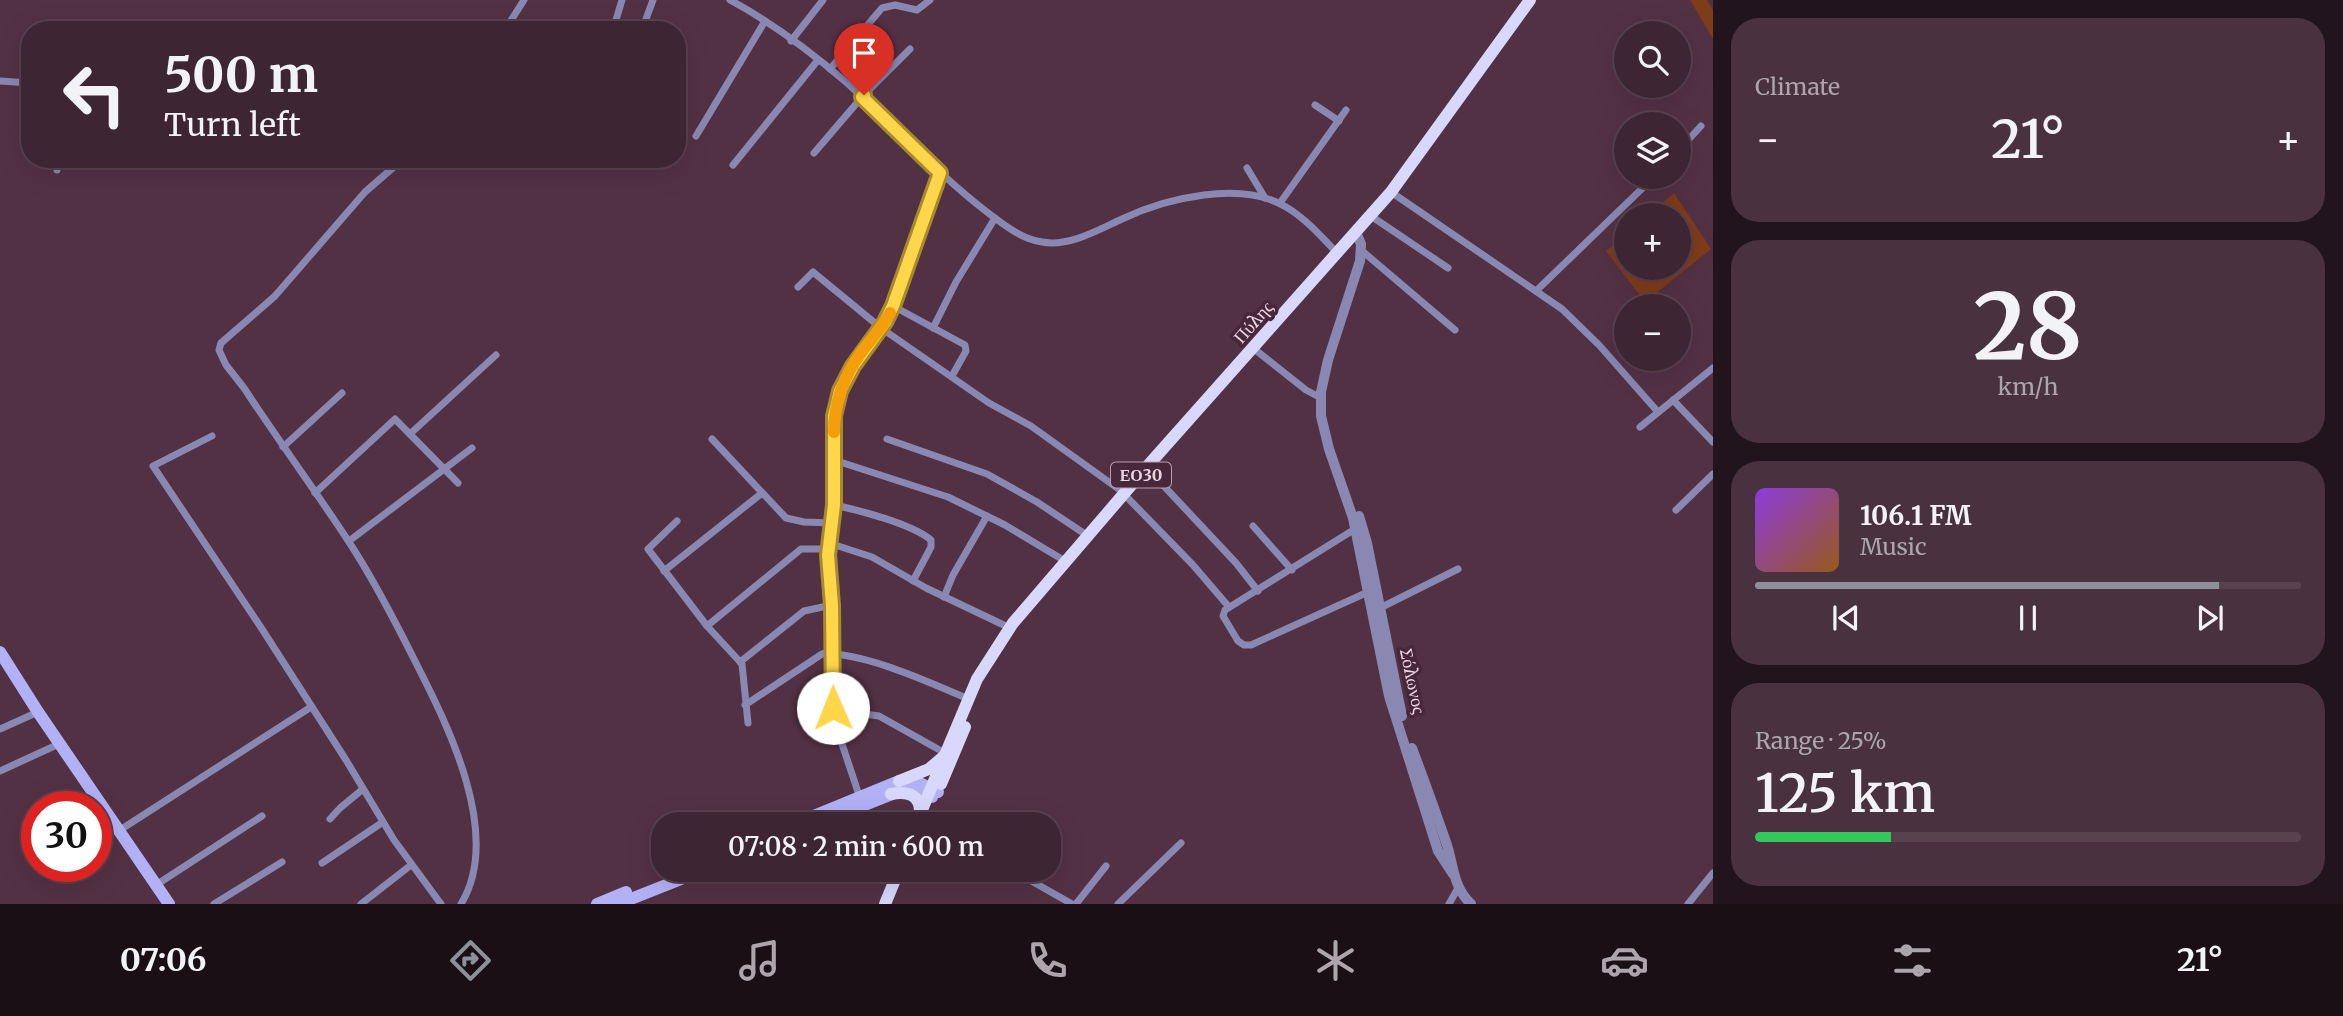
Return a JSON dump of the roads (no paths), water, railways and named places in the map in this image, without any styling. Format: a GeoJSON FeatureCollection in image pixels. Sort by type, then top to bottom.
{"type":"FeatureCollection","features":[{"type":"Feature","properties":{"kind":"main road","name":"Πύλης"},"geometry":{"type":"LineString","coordinates":[[926,812],[944,755],[981,672],[1010,628],[1065,561],[1391,192],[1530,0]]}},
{"type":"Feature","properties":{"kind":"main road"},"geometry":{"type":"LineString","coordinates":[[0,652],[59,744],[169,904]]}},
{"type":"Feature","properties":{"kind":"main road","name":"Πύλης"},"geometry":{"type":"LineString","coordinates":[[933,793],[988,674],[991,658]]}},
{"type":"Feature","properties":{"kind":"main road"},"geometry":{"type":"LineString","coordinates":[[823,812],[929,769],[944,755]]}},
{"type":"Feature","properties":{"kind":"main road"},"geometry":{"type":"LineString","coordinates":[[899,781],[916,781],[933,793]]}},
{"type":"Feature","properties":{"kind":"main road"},"geometry":{"type":"LineString","coordinates":[[847,812],[909,789],[933,793]]}},
{"type":"Feature","properties":{"kind":"main road"},"geometry":{"type":"LineString","coordinates":[[891,794],[915,797],[921,812]]}},
{"type":"Feature","properties":{"kind":"main road"},"geometry":{"type":"LineString","coordinates":[[597,904],[651,882]]}},
{"type":"Feature","properties":{"kind":"main road"},"geometry":{"type":"LineString","coordinates":[[618,904],[674,882]]}},
{"type":"Feature","properties":{"kind":"main road"},"geometry":{"type":"LineString","coordinates":[[885,904],[894,882]]}},
{"type":"Feature","properties":{"kind":"main road"},"geometry":{"type":"LineString","coordinates":[[893,904],[902,882]]}},
{"type":"Feature","properties":{"kind":"street"},"geometry":{"type":"LineString","coordinates":[[511,21],[524,0]]}},
{"type":"Feature","properties":{"kind":"street"},"geometry":{"type":"LineString","coordinates":[[616,21],[622,0]]}},
{"type":"Feature","properties":{"kind":"street"},"geometry":{"type":"LineString","coordinates":[[645,21],[653,0]]}},
{"type":"Feature","properties":{"kind":"street"},"geometry":{"type":"LineString","coordinates":[[730,0],[765,21],[830,69],[940,173],[995,218],[1026,237],[1055,243],[1084,236],[1139,211],[1173,200],[1221,195],[1265,198],[1280,204],[1298,215],[1337,253]]}},
{"type":"Feature","properties":{"kind":"street"},"geometry":{"type":"LineString","coordinates":[[792,41],[823,0]]}},
{"type":"Feature","properties":{"kind":"street"},"geometry":{"type":"LineString","coordinates":[[830,69],[878,11],[888,5],[902,3],[917,10],[930,0]]}},
{"type":"Feature","properties":{"kind":"street"},"geometry":{"type":"LineString","coordinates":[[696,136],[765,21]]}},
{"type":"Feature","properties":{"kind":"street"},"geometry":{"type":"LineString","coordinates":[[814,153],[862,97],[910,49]]}},
{"type":"Feature","properties":{"kind":"street"},"geometry":{"type":"LineString","coordinates":[[733,165],[818,60]]}},
{"type":"Feature","properties":{"kind":"street"},"geometry":{"type":"LineString","coordinates":[[0,82],[21,83]]}},
{"type":"Feature","properties":{"kind":"street"},"geometry":{"type":"LineString","coordinates":[[1315,106],[1339,121]]}},
{"type":"Feature","properties":{"kind":"street"},"geometry":{"type":"LineString","coordinates":[[1280,204],[1346,110]]}},
{"type":"Feature","properties":{"kind":"street"},"geometry":{"type":"LineString","coordinates":[[1691,137],[1701,126]]}},
{"type":"Feature","properties":{"kind":"street"},"geometry":{"type":"LineString","coordinates":[[393,168],[365,192],[275,296],[219,347],[226,365],[349,541],[391,612],[454,741],[474,818],[477,848],[474,874],[461,904]]}},
{"type":"Feature","properties":{"kind":"street"},"geometry":{"type":"LineString","coordinates":[[1247,168],[1265,198]]}},
{"type":"Feature","properties":{"kind":"street"},"geometry":{"type":"LineString","coordinates":[[860,797],[834,714],[829,546],[834,505],[834,416],[840,391],[859,355],[881,328],[893,306],[940,173]]}},
{"type":"Feature","properties":{"kind":"street"},"geometry":{"type":"LineString","coordinates":[[1536,291],[1642,189]]}},
{"type":"Feature","properties":{"kind":"street"},"geometry":{"type":"LineString","coordinates":[[1391,192],[1577,321],[1658,412]]}},
{"type":"Feature","properties":{"kind":"street"},"geometry":{"type":"LineString","coordinates":[[1371,216],[1448,268]]}},
{"type":"Feature","properties":{"kind":"street"},"geometry":{"type":"LineString","coordinates":[[933,328],[956,282],[995,218]]}},
{"type":"Feature","properties":{"kind":"street"},"geometry":{"type":"LineString","coordinates":[[1356,232],[1360,237],[1361,250],[1455,330]]}},
{"type":"Feature","properties":{"kind":"street","name":"Σόλωνος"},"geometry":{"type":"LineString","coordinates":[[1361,250],[1328,360],[1321,398],[1325,435],[1355,529],[1389,696],[1438,851],[1453,874]]}},
{"type":"Feature","properties":{"kind":"street"},"geometry":{"type":"LineString","coordinates":[[798,287],[813,272],[881,328],[989,403],[1031,426],[1125,494],[1229,607]]}},
{"type":"Feature","properties":{"kind":"street"},"geometry":{"type":"LineString","coordinates":[[893,306],[965,345],[967,348],[952,376]]}},
{"type":"Feature","properties":{"kind":"street"},"geometry":{"type":"LineString","coordinates":[[1253,348],[1306,390],[1321,398]]}},
{"type":"Feature","properties":{"kind":"street"},"geometry":{"type":"LineString","coordinates":[[410,434],[496,355]]}},
{"type":"Feature","properties":{"kind":"street"},"geometry":{"type":"LineString","coordinates":[[1640,427],[1713,368]]}},
{"type":"Feature","properties":{"kind":"street"},"geometry":{"type":"LineString","coordinates":[[283,447],[342,393]]}},
{"type":"Feature","properties":{"kind":"street"},"geometry":{"type":"LineString","coordinates":[[1673,400],[1713,442]]}},
{"type":"Feature","properties":{"kind":"street"},"geometry":{"type":"LineString","coordinates":[[315,493],[395,419],[458,483]]}},
{"type":"Feature","properties":{"kind":"street"},"geometry":{"type":"LineString","coordinates":[[212,436],[153,466],[262,629],[411,865],[441,904]]}},
{"type":"Feature","properties":{"kind":"street"},"geometry":{"type":"LineString","coordinates":[[712,439],[779,512],[792,521],[832,523]]}},
{"type":"Feature","properties":{"kind":"street"},"geometry":{"type":"LineString","coordinates":[[887,439],[987,474],[1037,502],[1088,536]]}},
{"type":"Feature","properties":{"kind":"street"},"geometry":{"type":"LineString","coordinates":[[349,541],[472,448]]}},
{"type":"Feature","properties":{"kind":"street"},"geometry":{"type":"LineString","coordinates":[[834,460],[933,492],[987,516],[1065,561]]}},
{"type":"Feature","properties":{"kind":"street"},"geometry":{"type":"LineString","coordinates":[[1147,468],[1189,511],[1258,591]]}},
{"type":"Feature","properties":{"kind":"street"},"geometry":{"type":"LineString","coordinates":[[1676,510],[1713,474]]}},
{"type":"Feature","properties":{"kind":"street"},"geometry":{"type":"LineString","coordinates":[[664,571],[762,493]]}},
{"type":"Feature","properties":{"kind":"street","name":"Σόλωνος"},"geometry":{"type":"LineString","coordinates":[[1346,494],[1355,506],[1367,543],[1403,721],[1447,847],[1458,888],[1471,904]]}},
{"type":"Feature","properties":{"kind":"street"},"geometry":{"type":"LineString","coordinates":[[834,505],[887,521],[931,540],[913,581]]}},
{"type":"Feature","properties":{"kind":"street"},"geometry":{"type":"LineString","coordinates":[[944,597],[953,575],[987,516]]}},
{"type":"Feature","properties":{"kind":"street"},"geometry":{"type":"LineString","coordinates":[[677,521],[648,549],[707,626],[740,662],[748,723]]}},
{"type":"Feature","properties":{"kind":"street"},"geometry":{"type":"LineString","coordinates":[[1253,526],[1292,570]]}},
{"type":"Feature","properties":{"kind":"street"},"geometry":{"type":"LineString","coordinates":[[1355,529],[1229,607],[1222,614],[1238,641],[1251,645],[1368,592]]}},
{"type":"Feature","properties":{"kind":"street"},"geometry":{"type":"LineString","coordinates":[[707,626],[792,554],[801,549],[829,546],[872,557],[944,597],[1010,628]]}},
{"type":"Feature","properties":{"kind":"street"},"geometry":{"type":"LineString","coordinates":[[1380,607],[1458,569]]}},
{"type":"Feature","properties":{"kind":"street"},"geometry":{"type":"LineString","coordinates":[[1249,596],[1251,582]]}},
{"type":"Feature","properties":{"kind":"street"},"geometry":{"type":"LineString","coordinates":[[740,662],[804,611],[832,605]]}},
{"type":"Feature","properties":{"kind":"street"},"geometry":{"type":"LineString","coordinates":[[745,705],[822,654],[833,652],[908,675],[969,699]]}},
{"type":"Feature","properties":{"kind":"street"},"geometry":{"type":"LineString","coordinates":[[120,830],[312,707]]}},
{"type":"Feature","properties":{"kind":"street"},"geometry":{"type":"LineString","coordinates":[[0,729],[38,712]]}},
{"type":"Feature","properties":{"kind":"street"},"geometry":{"type":"LineString","coordinates":[[834,714],[876,715],[944,755]]}},
{"type":"Feature","properties":{"kind":"street"},"geometry":{"type":"LineString","coordinates":[[0,771],[59,744]]}},
{"type":"Feature","properties":{"kind":"street"},"geometry":{"type":"LineString","coordinates":[[330,819],[340,807],[363,789]]}},
{"type":"Feature","properties":{"kind":"street"},"geometry":{"type":"LineString","coordinates":[[156,885],[262,816]]}},
{"type":"Feature","properties":{"kind":"street"},"geometry":{"type":"LineString","coordinates":[[322,863],[383,822]]}},
{"type":"Feature","properties":{"kind":"street"},"geometry":{"type":"LineString","coordinates":[[1118,904],[1181,843]]}},
{"type":"Feature","properties":{"kind":"street"},"geometry":{"type":"LineString","coordinates":[[214,904],[282,862]]}},
{"type":"Feature","properties":{"kind":"street"},"geometry":{"type":"LineString","coordinates":[[360,904],[411,865]]}},
{"type":"Feature","properties":{"kind":"street"},"geometry":{"type":"LineString","coordinates":[[1034,882],[1074,904],[1106,866]]}},
{"type":"Feature","properties":{"kind":"street"},"geometry":{"type":"LineString","coordinates":[[1688,904],[1713,873]]}},
{"type":"Feature","properties":{"kind":"street"},"geometry":{"type":"LineString","coordinates":[[1449,904],[1458,888]]}}]}
